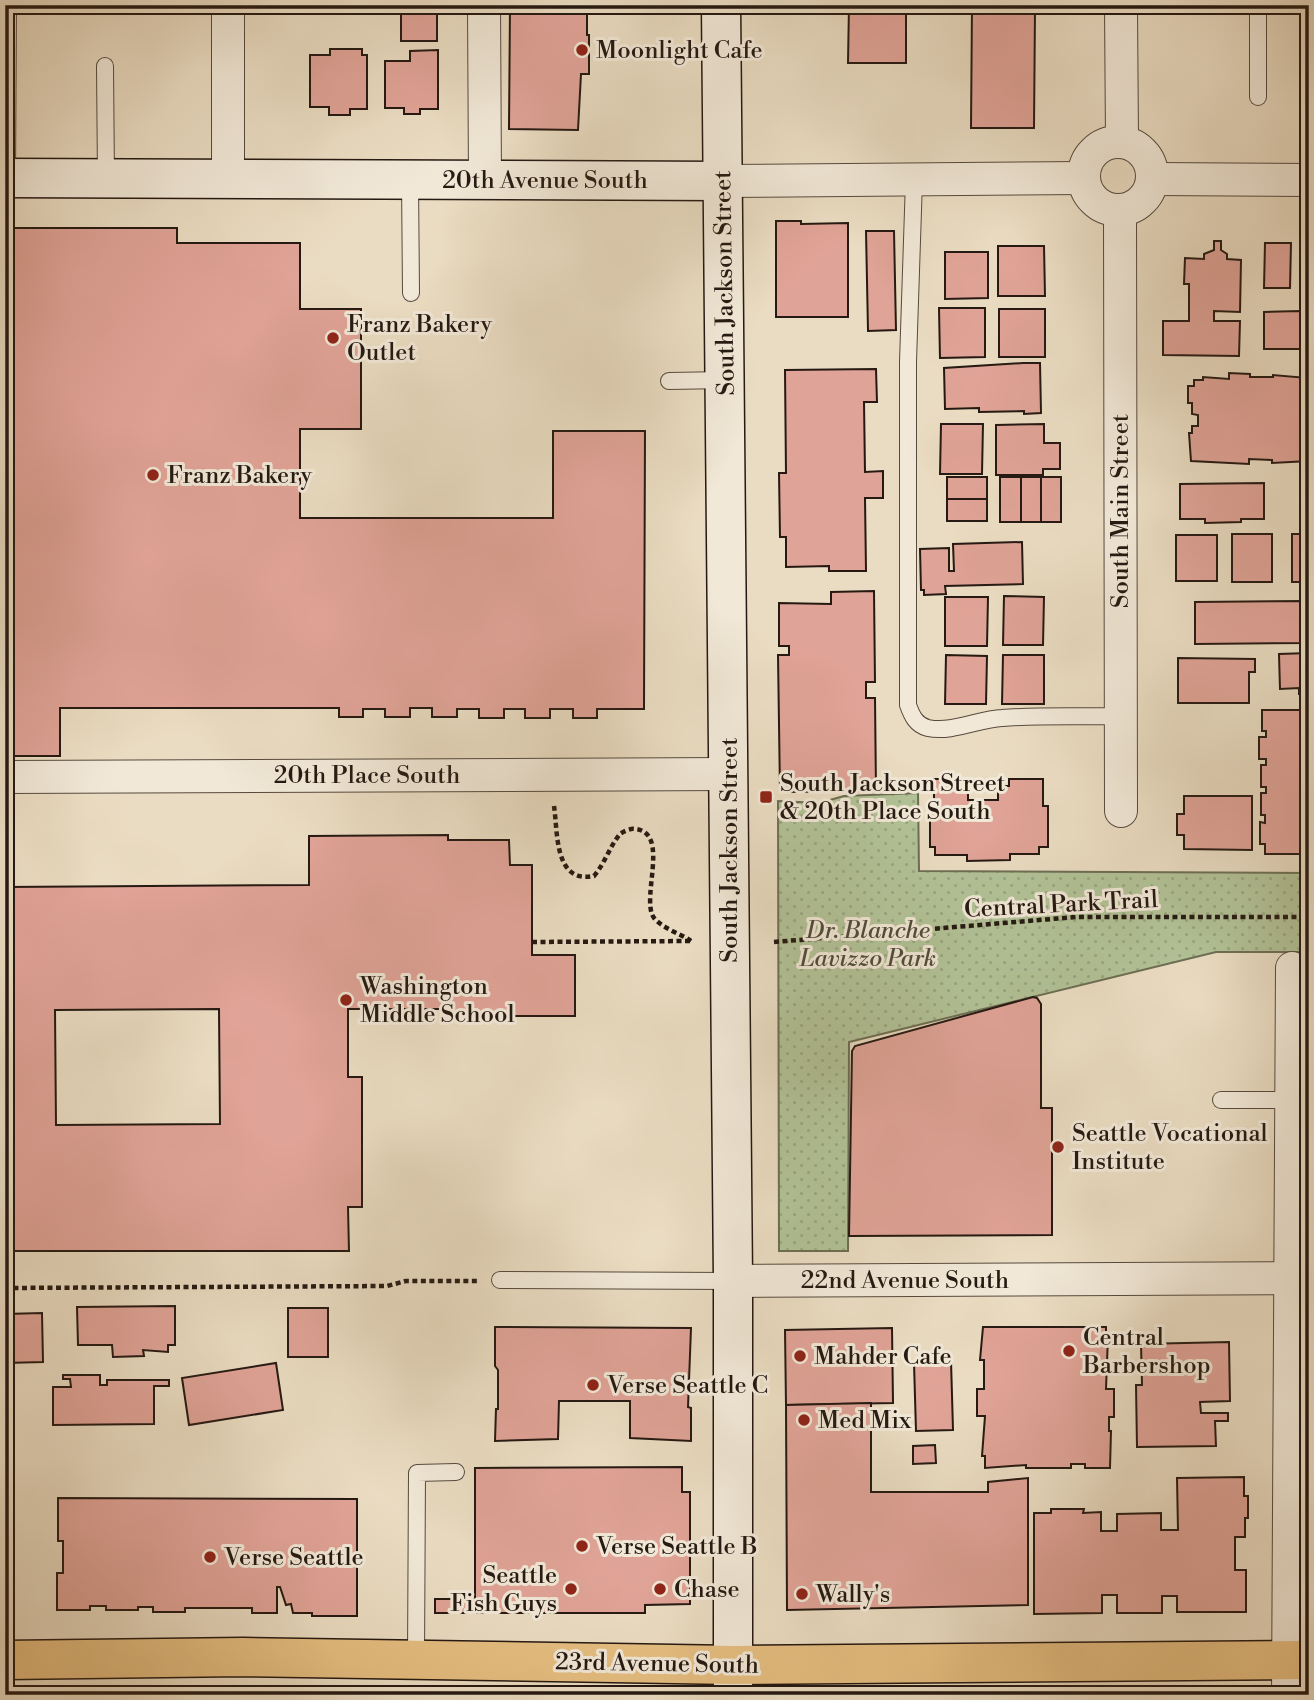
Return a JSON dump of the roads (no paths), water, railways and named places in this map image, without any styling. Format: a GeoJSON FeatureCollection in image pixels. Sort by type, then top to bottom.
{"type":"FeatureCollection","features":[{"type":"Feature","properties":{"kind":"main road","name":"South Jackson Street"},"geometry":{"type":"LineString","coordinates":[[721,5],[733,1281],[733,1680]]}},
{"type":"Feature","properties":{"kind":"main road","name":"20th Avenue South"},"geometry":{"type":"LineString","coordinates":[[6,178],[722,181]]}},
{"type":"Feature","properties":{"kind":"main road","name":"23rd Avenue South"},"geometry":{"type":"LineString","coordinates":[[5,1660],[243,1657],[416,1660],[733,1680],[1295,1671]]}},
{"type":"Feature","properties":{"kind":"street"},"geometry":{"type":"LineString","coordinates":[[228,5],[228,180]]}},
{"type":"Feature","properties":{"kind":"street"},"geometry":{"type":"LineString","coordinates":[[484,5],[485,180]]}},
{"type":"Feature","properties":{"kind":"street"},"geometry":{"type":"LineString","coordinates":[[1121,5],[1122,142]]}},
{"type":"Feature","properties":{"kind":"street"},"geometry":{"type":"LineString","coordinates":[[1122,142],[1134,145],[1143,152],[1150,162],[1152,179],[1148,193],[1139,204],[1120,210],[1105,208],[1094,201],[1088,192],[1084,171],[1088,160],[1102,145],[1122,142]]}},
{"type":"Feature","properties":{"kind":"street","name":"20th Avenue South"},"geometry":{"type":"LineString","coordinates":[[722,181],[1084,178]]}},
{"type":"Feature","properties":{"kind":"street"},"geometry":{"type":"LineString","coordinates":[[1152,179],[1309,180]]}},
{"type":"Feature","properties":{"kind":"street","name":"South Main Street"},"geometry":{"type":"LineString","coordinates":[[1120,210],[1121,811]]}},
{"type":"Feature","properties":{"kind":"street","name":"20th Place South"},"geometry":{"type":"LineString","coordinates":[[5,777],[729,774]]}},
{"type":"Feature","properties":{"kind":"street"},"geometry":{"type":"LineString","coordinates":[[1292,968],[1291,1100],[1299,1278],[1295,1671]]}},
{"type":"Feature","properties":{"kind":"street","name":"22nd Avenue South"},"geometry":{"type":"LineString","coordinates":[[733,1281],[1299,1278]]}},
{"type":"Feature","properties":{"kind":"lane"},"geometry":{"type":"LineString","coordinates":[[6,178],[8,5]]}},
{"type":"Feature","properties":{"kind":"lane"},"geometry":{"type":"LineString","coordinates":[[1258,5],[1258,97]]}},
{"type":"Feature","properties":{"kind":"lane"},"geometry":{"type":"LineString","coordinates":[[105,66],[106,179]]}},
{"type":"Feature","properties":{"kind":"lane"},"geometry":{"type":"LineString","coordinates":[[410,180],[411,293]]}},
{"type":"Feature","properties":{"kind":"lane"},"geometry":{"type":"LineString","coordinates":[[914,180],[908,362],[908,705],[916,721],[925,727],[939,729],[1005,717],[1121,716]]}},
{"type":"Feature","properties":{"kind":"lane"},"geometry":{"type":"LineString","coordinates":[[669,381],[725,380]]}},
{"type":"Feature","properties":{"kind":"lane"},"geometry":{"type":"LineString","coordinates":[[1221,1100],[1291,1100]]}},
{"type":"Feature","properties":{"kind":"lane","name":"22nd Avenue South"},"geometry":{"type":"LineString","coordinates":[[500,1280],[733,1281]]}},
{"type":"Feature","properties":{"kind":"lane"},"geometry":{"type":"LineString","coordinates":[[416,1660],[416,1473],[456,1472]]}},
{"type":"Feature","properties":{"kind":"place","name":"Moonlight Cafe"},"geometry":{"type":"Point","coordinates":[582,50]}},
{"type":"Feature","properties":{"kind":"place","name":"Franz Bakery Outlet"},"geometry":{"type":"Point","coordinates":[333,338]}},
{"type":"Feature","properties":{"kind":"place","name":"Franz Bakery"},"geometry":{"type":"Point","coordinates":[153,475]}},
{"type":"Feature","properties":{"kind":"place","name":"South Jackson Street & 20th Place South"},"geometry":{"type":"Point","coordinates":[766,797]}},
{"type":"Feature","properties":{"kind":"place","name":"Washington Middle School"},"geometry":{"type":"Point","coordinates":[346,1000]}},
{"type":"Feature","properties":{"kind":"place","name":"Seattle Vocational Institute"},"geometry":{"type":"Point","coordinates":[1058,1147]}},
{"type":"Feature","properties":{"kind":"place","name":"Central Barbershop"},"geometry":{"type":"Point","coordinates":[1069,1351]}},
{"type":"Feature","properties":{"kind":"place","name":"Mahder Cafe"},"geometry":{"type":"Point","coordinates":[800,1356]}},
{"type":"Feature","properties":{"kind":"place","name":"Verse Seattle C"},"geometry":{"type":"Point","coordinates":[593,1385]}},
{"type":"Feature","properties":{"kind":"place","name":"Med Mix"},"geometry":{"type":"Point","coordinates":[804,1420]}},
{"type":"Feature","properties":{"kind":"place","name":"Verse Seattle B"},"geometry":{"type":"Point","coordinates":[582,1546]}},
{"type":"Feature","properties":{"kind":"place","name":"Verse Seattle"},"geometry":{"type":"Point","coordinates":[210,1557]}},
{"type":"Feature","properties":{"kind":"place","name":"Seattle Fish Guys"},"geometry":{"type":"Point","coordinates":[571,1589]}},
{"type":"Feature","properties":{"kind":"place","name":"Chase"},"geometry":{"type":"Point","coordinates":[660,1589]}},
{"type":"Feature","properties":{"kind":"place","name":"Wally's"},"geometry":{"type":"Point","coordinates":[802,1594]}},
{"type":"Feature","properties":{"kind":"park label","name":"Dr. Blanche Lavizzo Park"},"geometry":{"type":"Point","coordinates":[868,944]}}]}
